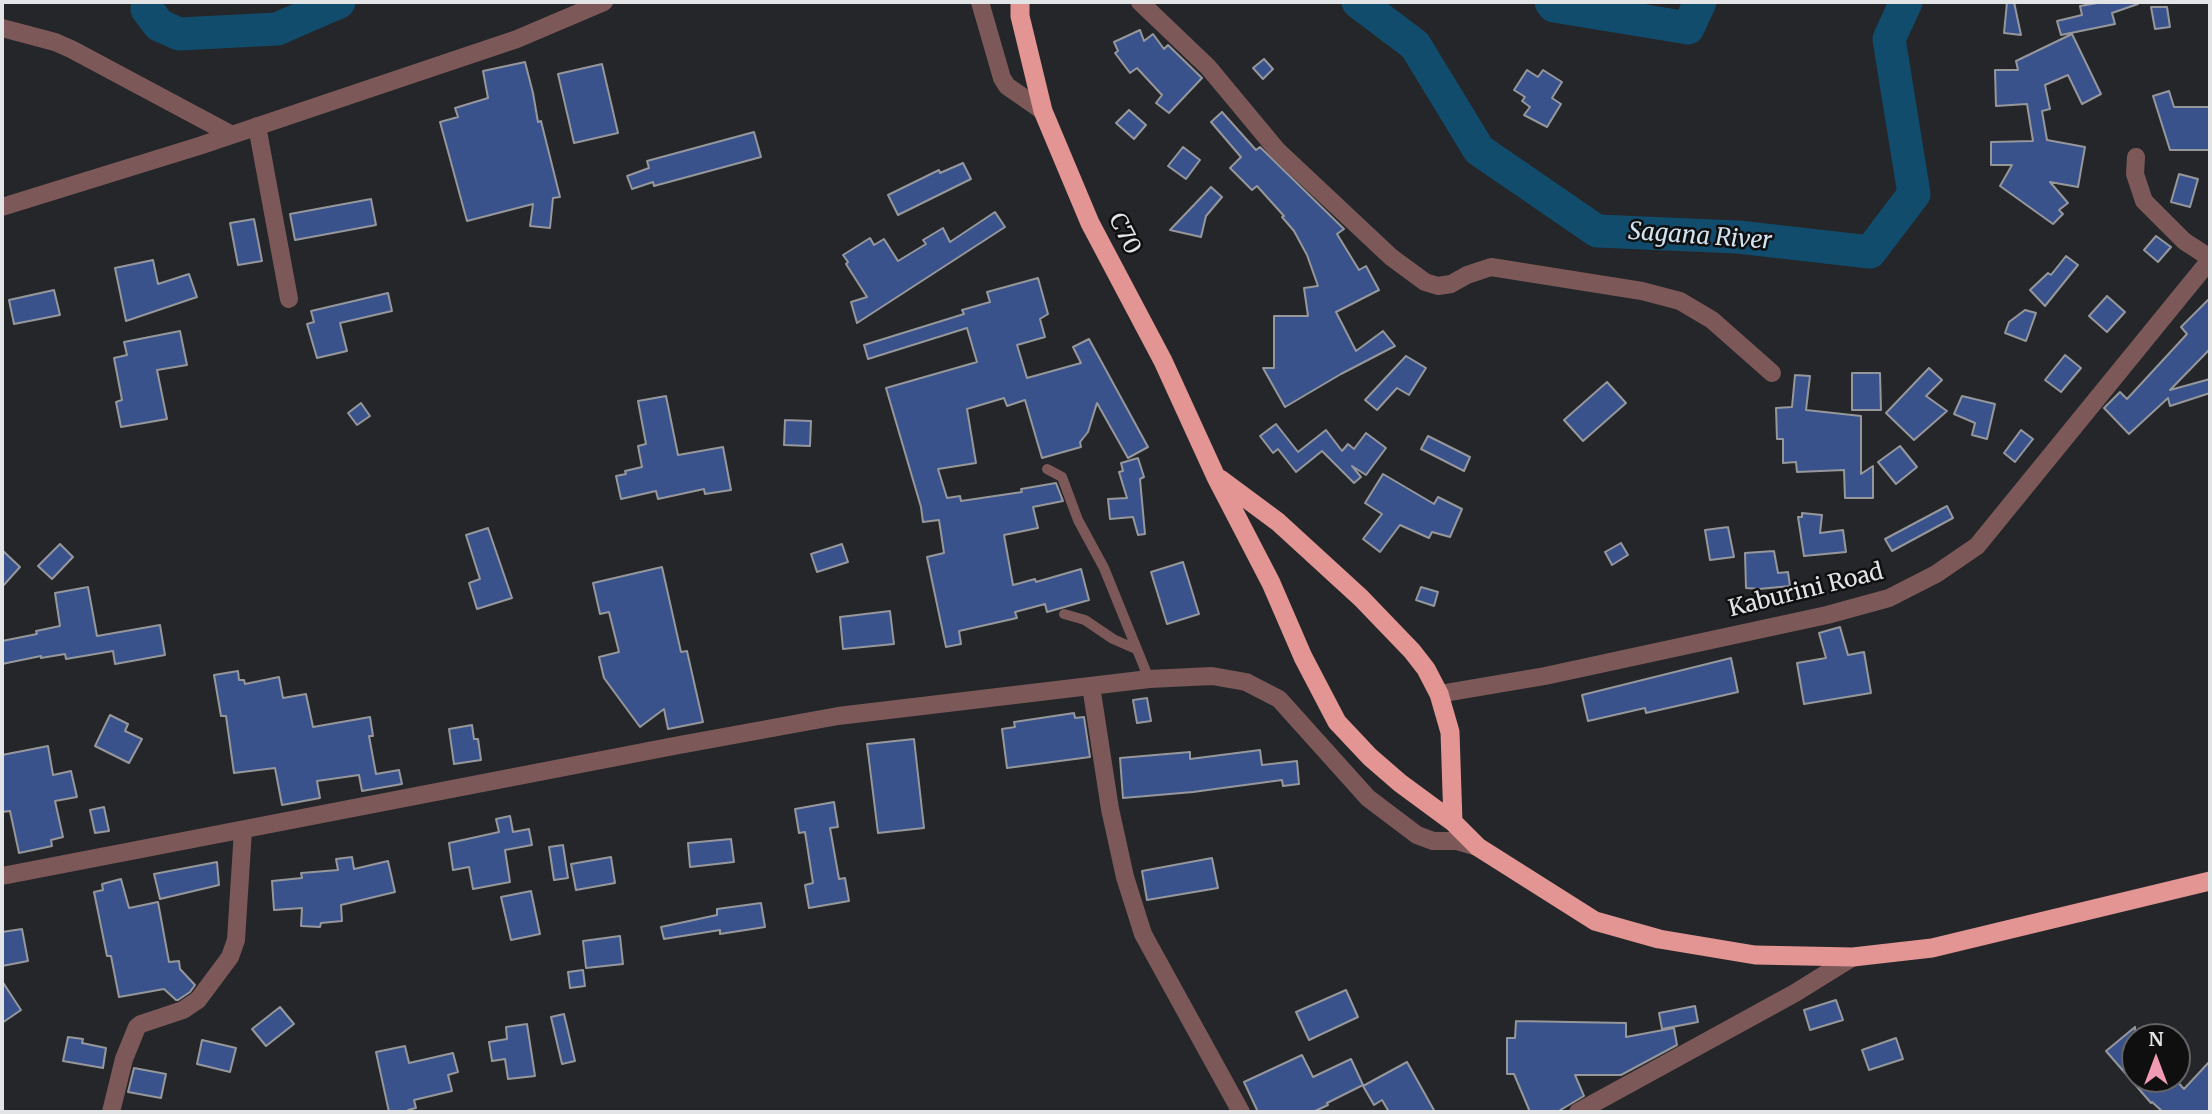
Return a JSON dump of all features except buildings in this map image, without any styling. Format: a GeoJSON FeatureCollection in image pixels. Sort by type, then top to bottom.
{"type":"FeatureCollection","features":[{"type":"Feature","properties":{"kind":"highway","name":"C70"},"geometry":{"type":"LineString","coordinates":[[1020,2],[1020,16],[1043,111],[1090,223],[1163,361],[1216,477],[1271,583],[1303,657],[1337,722],[1370,757],[1478,846],[1595,921],[1660,939],[1755,955],[1853,957],[1932,947],[2210,881]]}},
{"type":"Feature","properties":{"kind":"highway"},"geometry":{"type":"LineString","coordinates":[[1216,477],[1278,522],[1361,598],[1426,669],[1439,694],[1450,733],[1452,822]]}},
{"type":"Feature","properties":{"kind":"street"},"geometry":{"type":"LineString","coordinates":[[2,206],[232,135],[517,38],[604,2]]}},
{"type":"Feature","properties":{"kind":"street"},"geometry":{"type":"LineString","coordinates":[[981,2],[1002,78],[1007,86],[1043,111]]}},
{"type":"Feature","properties":{"kind":"street"},"geometry":{"type":"LineString","coordinates":[[1140,2],[1208,67],[1277,149],[1381,248],[1425,282],[1438,286],[1451,284],[1491,267],[1642,291],[1680,301],[1712,320],[1772,373]]}},
{"type":"Feature","properties":{"kind":"street"},"geometry":{"type":"LineString","coordinates":[[2,28],[71,50],[232,135]]}},
{"type":"Feature","properties":{"kind":"street"},"geometry":{"type":"LineString","coordinates":[[257,126],[289,299]]}},
{"type":"Feature","properties":{"kind":"street"},"geometry":{"type":"LineString","coordinates":[[2136,157],[2135,174],[2144,201],[2184,241],[2210,259]]}},
{"type":"Feature","properties":{"kind":"street","name":"Kaburini Road"},"geometry":{"type":"LineString","coordinates":[[1439,694],[1545,676],[1827,615],[1889,598],[1936,574],[1977,546],[2210,259]]}},
{"type":"Feature","properties":{"kind":"street"},"geometry":{"type":"LineString","coordinates":[[2,876],[824,719],[1149,679],[1212,676],[1246,682],[1279,699],[1351,780],[1394,818],[1425,839],[1438,842],[1457,841],[1478,846]]}},
{"type":"Feature","properties":{"kind":"street"},"geometry":{"type":"LineString","coordinates":[[1091,686],[1110,809],[1125,877],[1143,934],[1241,1112]]}},
{"type":"Feature","properties":{"kind":"street"},"geometry":{"type":"LineString","coordinates":[[111,1112],[124,1059],[137,1027],[183,1010],[198,999],[230,957],[236,940],[243,830]]}},
{"type":"Feature","properties":{"kind":"street"},"geometry":{"type":"LineString","coordinates":[[1578,1112],[1795,993],[1853,957]]}},
{"type":"Feature","properties":{"kind":"lane"},"geometry":{"type":"LineString","coordinates":[[1047,469],[1062,477],[1078,520],[1104,568],[1149,679]]}},
{"type":"Feature","properties":{"kind":"lane"},"geometry":{"type":"LineString","coordinates":[[1064,614],[1085,620],[1113,639],[1136,649]]}},
{"type":"Feature","properties":{"kind":"waterway","name":"Sagana River"},"geometry":{"type":"LineString","coordinates":[[148,2],[147,9],[159,25],[179,34],[277,29],[339,2]]}},
{"type":"Feature","properties":{"kind":"waterway","name":"Sagana River"},"geometry":{"type":"LineString","coordinates":[[1358,2],[1415,45],[1479,150],[1597,231],[1738,237],[1870,252],[1914,194],[1889,39],[1906,2]]}},
{"type":"Feature","properties":{"kind":"waterway","name":"Sagana River"},"geometry":{"type":"LineString","coordinates":[[1551,2],[1554,6],[1688,28],[1700,2]]}}]}
